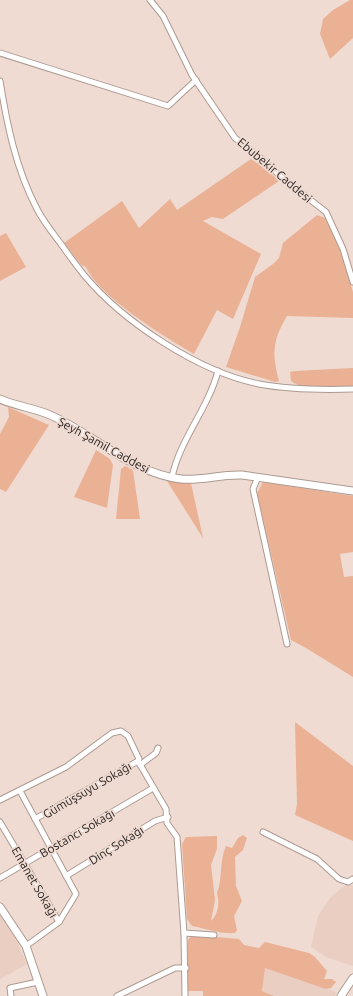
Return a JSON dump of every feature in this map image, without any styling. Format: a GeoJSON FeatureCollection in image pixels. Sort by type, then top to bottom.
{"type":"FeatureCollection","features":[{"type":"Feature","properties":{"kind":"street","name":"Ebubekir Caddesi"},"geometry":{"type":"LineString","coordinates":[[150,0],[163,16],[196,80],[235,138],[268,164],[282,178],[326,212],[343,249],[353,282]]}},
{"type":"Feature","properties":{"kind":"street"},"geometry":{"type":"LineString","coordinates":[[0,53],[168,106],[196,80]]}},
{"type":"Feature","properties":{"kind":"street"},"geometry":{"type":"LineString","coordinates":[[0,81],[8,131],[28,189],[37,210],[84,275],[112,303],[158,338],[182,354],[218,371],[258,384],[286,388],[308,390],[353,389]]}},
{"type":"Feature","properties":{"kind":"street"},"geometry":{"type":"LineString","coordinates":[[172,478],[176,461],[197,420],[218,371]]}},
{"type":"Feature","properties":{"kind":"street","name":"Şeyh Şamil Caddesi"},"geometry":{"type":"LineString","coordinates":[[0,399],[49,414],[82,431],[113,453],[156,474],[172,478],[193,480],[230,474],[353,491]]}},
{"type":"Feature","properties":{"kind":"street"},"geometry":{"type":"LineString","coordinates":[[258,477],[253,489],[287,644]]}},
{"type":"Feature","properties":{"kind":"street"},"geometry":{"type":"LineString","coordinates":[[0,800],[66,767],[112,733],[121,731],[128,736],[139,759],[139,763],[166,809],[168,823],[176,837],[186,968],[185,996]]}},
{"type":"Feature","properties":{"kind":"street","name":"Gümüşsuyu Sokağı"},"geometry":{"type":"LineString","coordinates":[[35,819],[139,763],[156,753],[158,748]]}},
{"type":"Feature","properties":{"kind":"street","name":"Bostancı Sokağı"},"geometry":{"type":"LineString","coordinates":[[0,878],[153,788]]}},
{"type":"Feature","properties":{"kind":"street"},"geometry":{"type":"LineString","coordinates":[[20,791],[76,894],[59,922],[26,946]]}},
{"type":"Feature","properties":{"kind":"street","name":"Dinç Sokağı"},"geometry":{"type":"LineString","coordinates":[[66,876],[155,821],[168,817]]}},
{"type":"Feature","properties":{"kind":"street","name":"Emanet Sokağı"},"geometry":{"type":"LineString","coordinates":[[0,822],[59,922]]}},
{"type":"Feature","properties":{"kind":"street"},"geometry":{"type":"LineString","coordinates":[[263,832],[317,859],[339,879],[348,882],[353,880]]}},
{"type":"Feature","properties":{"kind":"street"},"geometry":{"type":"LineString","coordinates":[[0,907],[26,946],[43,996]]}},
{"type":"Feature","properties":{"kind":"street"},"geometry":{"type":"LineString","coordinates":[[184,933],[214,935]]}},
{"type":"Feature","properties":{"kind":"street"},"geometry":{"type":"LineString","coordinates":[[117,996],[174,968],[186,968]]}},
{"type":"Feature","properties":{"kind":"street"},"geometry":{"type":"LineString","coordinates":[[341,996],[353,978]]}},
{"type":"Feature","properties":{"kind":"street"},"geometry":{"type":"LineString","coordinates":[[12,996],[10,988],[38,982]]}},
{"type":"Feature","properties":{"kind":"shaded area"},"geometry":{"type":"Polygon","coordinates":[[[350,0],[353,0],[353,38],[330,59],[320,34],[323,19],[333,10],[350,0]]]}},
{"type":"Feature","properties":{"kind":"shaded area"},"geometry":{"type":"Polygon","coordinates":[[[251,159],[266,169],[279,181],[223,219],[212,217],[203,221],[261,254],[233,319],[217,310],[194,354],[151,327],[118,303],[93,279],[86,267],[81,265],[64,243],[122,201],[139,228],[170,199],[177,210],[251,159]]]}},
{"type":"Feature","properties":{"kind":"shaded area"},"geometry":{"type":"Polygon","coordinates":[[[317,215],[325,218],[340,249],[353,292],[353,318],[287,316],[278,333],[274,355],[279,381],[275,382],[226,367],[255,277],[279,258],[283,243],[317,215]]]}},
{"type":"Feature","properties":{"kind":"shaded area"},"geometry":{"type":"Polygon","coordinates":[[[6,233],[26,267],[0,281],[0,236],[6,233]]]}},
{"type":"Feature","properties":{"kind":"shaded area"},"geometry":{"type":"Polygon","coordinates":[[[353,368],[353,386],[312,387],[296,384],[291,381],[290,372],[353,368]]]}},
{"type":"Feature","properties":{"kind":"shaded area"},"geometry":{"type":"Polygon","coordinates":[[[8,407],[49,425],[6,492],[0,489],[0,434],[9,417],[8,407]]]}},
{"type":"Feature","properties":{"kind":"shaded area"},"geometry":{"type":"Polygon","coordinates":[[[96,450],[110,459],[113,465],[107,508],[74,497],[96,450]]]}},
{"type":"Feature","properties":{"kind":"shaded area"},"geometry":{"type":"Polygon","coordinates":[[[125,466],[133,470],[140,519],[116,519],[121,469],[125,466]]]}},
{"type":"Feature","properties":{"kind":"shaded area"},"geometry":{"type":"Polygon","coordinates":[[[167,481],[191,483],[203,538],[167,481]]]}},
{"type":"Feature","properties":{"kind":"shaded area"},"geometry":{"type":"Polygon","coordinates":[[[263,482],[353,496],[353,552],[340,554],[344,577],[353,576],[353,677],[291,640],[257,493],[263,482]]]}},
{"type":"Feature","properties":{"kind":"shaded area"},"geometry":{"type":"Polygon","coordinates":[[[295,722],[353,766],[353,841],[295,815],[297,804],[295,722]]]}},
{"type":"Feature","properties":{"kind":"shaded area"},"geometry":{"type":"Polygon","coordinates":[[[243,835],[247,838],[243,850],[235,857],[236,886],[242,901],[234,916],[237,930],[235,933],[224,933],[192,926],[187,919],[182,844],[186,837],[217,836],[217,849],[211,865],[215,900],[211,921],[218,908],[217,893],[226,846],[232,848],[238,838],[243,835]]]}},
{"type":"Feature","properties":{"kind":"shaded area"},"geometry":{"type":"Polygon","coordinates":[[[348,883],[353,886],[353,966],[326,957],[311,947],[318,916],[331,897],[348,883]]]}},
{"type":"Feature","properties":{"kind":"shaded area"},"geometry":{"type":"Polygon","coordinates":[[[0,914],[10,926],[27,964],[0,979],[0,914]]]}},
{"type":"Feature","properties":{"kind":"shaded area"},"geometry":{"type":"Polygon","coordinates":[[[192,935],[239,939],[244,945],[259,948],[265,942],[309,953],[315,957],[327,971],[324,979],[332,979],[336,982],[331,988],[326,989],[265,968],[262,991],[274,996],[203,996],[203,991],[188,991],[188,940],[192,935]]]}},
{"type":"Feature","properties":{"kind":"shaded area"},"geometry":{"type":"Polygon","coordinates":[[[265,967],[336,992],[335,996],[274,996],[262,991],[265,967]]]}}]}
